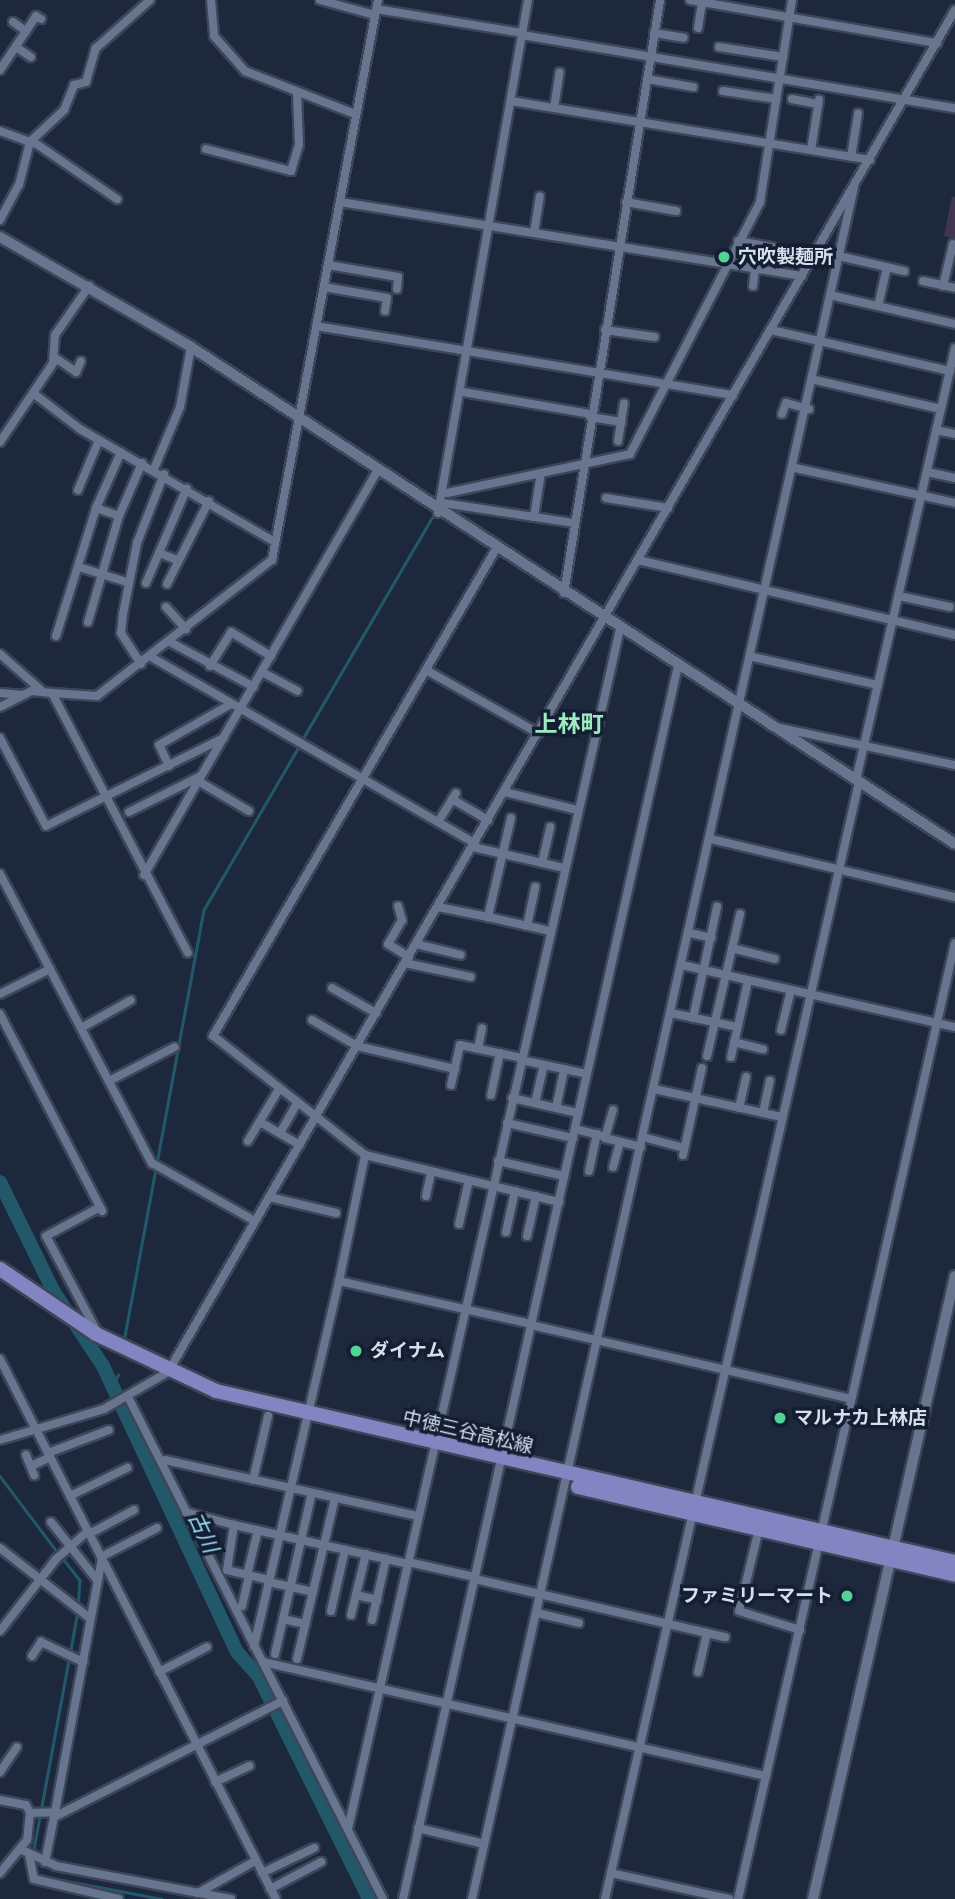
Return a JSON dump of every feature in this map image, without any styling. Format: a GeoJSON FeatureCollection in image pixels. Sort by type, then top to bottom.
{"type":"FeatureCollection","features":[{"type":"Feature","properties":{"kind":"main road","name":"中徳三谷高松線"},"geometry":{"type":"LineString","coordinates":[[0,1269],[100,1339],[164,1375],[268,1416],[307,1420]]}},
{"type":"Feature","properties":{"kind":"main road","name":"中徳三谷高松線"},"geometry":{"type":"LineString","coordinates":[[0,1280],[60,1322],[100,1339]]}},
{"type":"Feature","properties":{"kind":"main road","name":"中徳三谷高松線"},"geometry":{"type":"LineString","coordinates":[[164,1375],[307,1420],[890,1553],[955,1562]]}},
{"type":"Feature","properties":{"kind":"main road","name":"中徳三谷高松線"},"geometry":{"type":"LineString","coordinates":[[694,1509],[759,1528],[821,1537]]}},
{"type":"Feature","properties":{"kind":"main road","name":"中徳三谷高松線"},"geometry":{"type":"LineString","coordinates":[[890,1553],[955,1575]]}},
{"type":"Feature","properties":{"kind":"street"},"geometry":{"type":"LineString","coordinates":[[0,220],[19,186],[30,142],[56,120],[74,85],[86,82],[96,48],[150,0]]}},
{"type":"Feature","properties":{"kind":"street"},"geometry":{"type":"LineString","coordinates":[[211,0],[214,36],[245,71],[355,114]]}},
{"type":"Feature","properties":{"kind":"street"},"geometry":{"type":"LineString","coordinates":[[320,0],[650,57],[906,97],[955,108]]}},
{"type":"Feature","properties":{"kind":"street"},"geometry":{"type":"LineString","coordinates":[[441,508],[447,493],[528,0]]}},
{"type":"Feature","properties":{"kind":"street"},"geometry":{"type":"LineString","coordinates":[[564,593],[597,374],[660,0]]}},
{"type":"Feature","properties":{"kind":"street"},"geometry":{"type":"LineString","coordinates":[[690,0],[936,43]]}},
{"type":"Feature","properties":{"kind":"street"},"geometry":{"type":"LineString","coordinates":[[447,493],[630,454],[760,202],[792,0]]}},
{"type":"Feature","properties":{"kind":"street"},"geometry":{"type":"LineString","coordinates":[[698,28],[702,2]]}},
{"type":"Feature","properties":{"kind":"street"},"geometry":{"type":"LineString","coordinates":[[0,654],[41,690],[97,696],[272,561],[377,8]]}},
{"type":"Feature","properties":{"kind":"street"},"geometry":{"type":"LineString","coordinates":[[0,1440],[104,1409],[164,1375],[505,792],[955,10]]}},
{"type":"Feature","properties":{"kind":"street"},"geometry":{"type":"LineString","coordinates":[[1,67],[36,16],[41,19]]}},
{"type":"Feature","properties":{"kind":"street"},"geometry":{"type":"LineString","coordinates":[[13,22],[26,31]]}},
{"type":"Feature","properties":{"kind":"street"},"geometry":{"type":"LineString","coordinates":[[654,33],[684,38]]}},
{"type":"Feature","properties":{"kind":"street"},"geometry":{"type":"LineString","coordinates":[[16,47],[31,57]]}},
{"type":"Feature","properties":{"kind":"street"},"geometry":{"type":"LineString","coordinates":[[719,47],[783,57]]}},
{"type":"Feature","properties":{"kind":"street"},"geometry":{"type":"LineString","coordinates":[[554,108],[560,72]]}},
{"type":"Feature","properties":{"kind":"street"},"geometry":{"type":"LineString","coordinates":[[647,79],[693,87]]}},
{"type":"Feature","properties":{"kind":"street"},"geometry":{"type":"LineString","coordinates":[[723,91],[776,99]]}},
{"type":"Feature","properties":{"kind":"street"},"geometry":{"type":"LineString","coordinates":[[206,149],[291,171],[299,145],[297,93]]}},
{"type":"Feature","properties":{"kind":"street"},"geometry":{"type":"LineString","coordinates":[[792,99],[819,102],[811,150]]}},
{"type":"Feature","properties":{"kind":"street"},"geometry":{"type":"LineString","coordinates":[[511,101],[870,160]]}},
{"type":"Feature","properties":{"kind":"street"},"geometry":{"type":"LineString","coordinates":[[851,157],[858,114]]}},
{"type":"Feature","properties":{"kind":"street"},"geometry":{"type":"LineString","coordinates":[[0,131],[30,142],[117,199]]}},
{"type":"Feature","properties":{"kind":"street"},"geometry":{"type":"LineString","coordinates":[[472,1899],[843,257],[854,187]]}},
{"type":"Feature","properties":{"kind":"street"},"geometry":{"type":"LineString","coordinates":[[534,233],[540,196]]}},
{"type":"Feature","properties":{"kind":"street"},"geometry":{"type":"LineString","coordinates":[[340,202],[802,276]]}},
{"type":"Feature","properties":{"kind":"street"},"geometry":{"type":"LineString","coordinates":[[626,202],[676,211]]}},
{"type":"Feature","properties":{"kind":"street"},"geometry":{"type":"LineString","coordinates":[[0,237],[191,347],[376,473],[441,508],[496,550],[955,844]]}},
{"type":"Feature","properties":{"kind":"street"},"geometry":{"type":"LineString","coordinates":[[738,242],[772,247]]}},
{"type":"Feature","properties":{"kind":"street"},"geometry":{"type":"LineString","coordinates":[[943,286],[953,244]]}},
{"type":"Feature","properties":{"kind":"street"},"geometry":{"type":"LineString","coordinates":[[843,257],[904,271]]}},
{"type":"Feature","properties":{"kind":"street"},"geometry":{"type":"LineString","coordinates":[[328,265],[398,277],[397,289]]}},
{"type":"Feature","properties":{"kind":"street"},"geometry":{"type":"LineString","coordinates":[[878,306],[887,267]]}},
{"type":"Feature","properties":{"kind":"street"},"geometry":{"type":"LineString","coordinates":[[753,286],[755,270]]}},
{"type":"Feature","properties":{"kind":"street"},"geometry":{"type":"LineString","coordinates":[[923,281],[955,288]]}},
{"type":"Feature","properties":{"kind":"street"},"geometry":{"type":"LineString","coordinates":[[0,442],[54,357],[55,335],[89,286]]}},
{"type":"Feature","properties":{"kind":"street"},"geometry":{"type":"LineString","coordinates":[[324,287],[387,298],[385,312]]}},
{"type":"Feature","properties":{"kind":"street"},"geometry":{"type":"LineString","coordinates":[[834,296],[955,324]]}},
{"type":"Feature","properties":{"kind":"street"},"geometry":{"type":"LineString","coordinates":[[316,326],[733,395]]}},
{"type":"Feature","properties":{"kind":"street"},"geometry":{"type":"LineString","coordinates":[[605,330],[655,337]]}},
{"type":"Feature","properties":{"kind":"street"},"geometry":{"type":"LineString","coordinates":[[771,330],[951,371]]}},
{"type":"Feature","properties":{"kind":"street"},"geometry":{"type":"LineString","coordinates":[[154,469],[180,407],[191,347]]}},
{"type":"Feature","properties":{"kind":"street"},"geometry":{"type":"LineString","coordinates":[[605,1899],[955,348]]}},
{"type":"Feature","properties":{"kind":"street"},"geometry":{"type":"LineString","coordinates":[[54,357],[76,372],[81,362]]}},
{"type":"Feature","properties":{"kind":"street"},"geometry":{"type":"LineString","coordinates":[[815,380],[941,409]]}},
{"type":"Feature","properties":{"kind":"street"},"geometry":{"type":"LineString","coordinates":[[463,392],[622,422]]}},
{"type":"Feature","properties":{"kind":"street"},"geometry":{"type":"LineString","coordinates":[[33,393],[99,440],[275,538]]}},
{"type":"Feature","properties":{"kind":"street"},"geometry":{"type":"LineString","coordinates":[[618,441],[624,403]]}},
{"type":"Feature","properties":{"kind":"street"},"geometry":{"type":"LineString","coordinates":[[782,414],[786,403],[809,409]]}},
{"type":"Feature","properties":{"kind":"street"},"geometry":{"type":"LineString","coordinates":[[936,430],[955,435]]}},
{"type":"Feature","properties":{"kind":"street"},"geometry":{"type":"LineString","coordinates":[[78,490],[99,440]]}},
{"type":"Feature","properties":{"kind":"street"},"geometry":{"type":"LineString","coordinates":[[56,636],[96,508],[121,452]]}},
{"type":"Feature","properties":{"kind":"street"},"geometry":{"type":"LineString","coordinates":[[88,622],[119,516],[142,463]]}},
{"type":"Feature","properties":{"kind":"street"},"geometry":{"type":"LineString","coordinates":[[795,468],[955,503]]}},
{"type":"Feature","properties":{"kind":"street"},"geometry":{"type":"LineString","coordinates":[[927,472],[955,478]]}},
{"type":"Feature","properties":{"kind":"street"},"geometry":{"type":"LineString","coordinates":[[144,875],[376,473]]}},
{"type":"Feature","properties":{"kind":"street"},"geometry":{"type":"LineString","coordinates":[[141,664],[121,633],[127,582],[164,474]]}},
{"type":"Feature","properties":{"kind":"street"},"geometry":{"type":"LineString","coordinates":[[534,517],[540,478]]}},
{"type":"Feature","properties":{"kind":"street"},"geometry":{"type":"LineString","coordinates":[[146,583],[187,488]]}},
{"type":"Feature","properties":{"kind":"street"},"geometry":{"type":"LineString","coordinates":[[606,498],[668,508]]}},
{"type":"Feature","properties":{"kind":"street"},"geometry":{"type":"LineString","coordinates":[[167,584],[209,501]]}},
{"type":"Feature","properties":{"kind":"street"},"geometry":{"type":"LineString","coordinates":[[96,508],[119,516]]}},
{"type":"Feature","properties":{"kind":"street"},"geometry":{"type":"LineString","coordinates":[[441,508],[574,523]]}},
{"type":"Feature","properties":{"kind":"street"},"geometry":{"type":"LineString","coordinates":[[496,550],[213,1036],[365,1155],[559,1202]]}},
{"type":"Feature","properties":{"kind":"street"},"geometry":{"type":"LineString","coordinates":[[159,553],[177,560]]}},
{"type":"Feature","properties":{"kind":"street"},"geometry":{"type":"LineString","coordinates":[[638,560],[955,635]]}},
{"type":"Feature","properties":{"kind":"street"},"geometry":{"type":"LineString","coordinates":[[79,567],[127,582]]}},
{"type":"Feature","properties":{"kind":"street"},"geometry":{"type":"LineString","coordinates":[[899,596],[950,607]]}},
{"type":"Feature","properties":{"kind":"street"},"geometry":{"type":"LineString","coordinates":[[166,607],[186,629]]}},
{"type":"Feature","properties":{"kind":"street"},"geometry":{"type":"LineString","coordinates":[[348,1829],[620,629]]}},
{"type":"Feature","properties":{"kind":"street"},"geometry":{"type":"LineString","coordinates":[[210,666],[231,632],[271,656]]}},
{"type":"Feature","properties":{"kind":"street"},"geometry":{"type":"LineString","coordinates":[[170,642],[210,666],[254,687]]}},
{"type":"Feature","properties":{"kind":"street"},"geometry":{"type":"LineString","coordinates":[[151,656],[474,845],[564,867]]}},
{"type":"Feature","properties":{"kind":"street"},"geometry":{"type":"LineString","coordinates":[[752,657],[878,685]]}},
{"type":"Feature","properties":{"kind":"street"},"geometry":{"type":"LineString","coordinates":[[403,1899],[678,666]]}},
{"type":"Feature","properties":{"kind":"street"},"geometry":{"type":"LineString","coordinates":[[426,670],[538,733]]}},
{"type":"Feature","properties":{"kind":"street"},"geometry":{"type":"LineString","coordinates":[[262,672],[297,691]]}},
{"type":"Feature","properties":{"kind":"street"},"geometry":{"type":"LineString","coordinates":[[0,707],[23,695],[41,690]]}},
{"type":"Feature","properties":{"kind":"street"},"geometry":{"type":"LineString","coordinates":[[0,693],[23,695]]}},
{"type":"Feature","properties":{"kind":"street"},"geometry":{"type":"LineString","coordinates":[[52,693],[144,875],[188,953]]}},
{"type":"Feature","properties":{"kind":"street"},"geometry":{"type":"LineString","coordinates":[[169,766],[159,745],[231,704]]}},
{"type":"Feature","properties":{"kind":"street"},"geometry":{"type":"LineString","coordinates":[[771,726],[865,743],[955,765]]}},
{"type":"Feature","properties":{"kind":"street"},"geometry":{"type":"LineString","coordinates":[[0,738],[46,826],[223,738]]}},
{"type":"Feature","properties":{"kind":"street"},"geometry":{"type":"LineString","coordinates":[[200,779],[249,811]]}},
{"type":"Feature","properties":{"kind":"street"},"geometry":{"type":"LineString","coordinates":[[129,812],[200,779]]}},
{"type":"Feature","properties":{"kind":"street"},"geometry":{"type":"LineString","coordinates":[[505,792],[578,810]]}},
{"type":"Feature","properties":{"kind":"street"},"geometry":{"type":"LineString","coordinates":[[438,822],[454,796],[488,820]]}},
{"type":"Feature","properties":{"kind":"street"},"geometry":{"type":"LineString","coordinates":[[488,917],[512,818]]}},
{"type":"Feature","properties":{"kind":"street"},"geometry":{"type":"LineString","coordinates":[[542,863],[550,827]]}},
{"type":"Feature","properties":{"kind":"street"},"geometry":{"type":"LineString","coordinates":[[711,839],[955,897]]}},
{"type":"Feature","properties":{"kind":"street"},"geometry":{"type":"LineString","coordinates":[[0,874],[109,1081],[157,1165],[255,1222]]}},
{"type":"Feature","properties":{"kind":"street"},"geometry":{"type":"LineString","coordinates":[[527,926],[536,887]]}},
{"type":"Feature","properties":{"kind":"street"},"geometry":{"type":"LineString","coordinates":[[398,906],[402,920],[388,944],[407,960],[471,977]]}},
{"type":"Feature","properties":{"kind":"street"},"geometry":{"type":"LineString","coordinates":[[438,907],[550,931]]}},
{"type":"Feature","properties":{"kind":"street"},"geometry":{"type":"LineString","coordinates":[[693,1018],[717,907]]}},
{"type":"Feature","properties":{"kind":"street"},"geometry":{"type":"LineString","coordinates":[[707,1056],[740,914]]}},
{"type":"Feature","properties":{"kind":"street"},"geometry":{"type":"LineString","coordinates":[[690,933],[711,938]]}},
{"type":"Feature","properties":{"kind":"street"},"geometry":{"type":"LineString","coordinates":[[738,1899],[955,943]]}},
{"type":"Feature","properties":{"kind":"street"},"geometry":{"type":"LineString","coordinates":[[416,944],[461,954]]}},
{"type":"Feature","properties":{"kind":"street"},"geometry":{"type":"LineString","coordinates":[[732,948],[775,959]]}},
{"type":"Feature","properties":{"kind":"street"},"geometry":{"type":"LineString","coordinates":[[0,994],[47,965]]}},
{"type":"Feature","properties":{"kind":"street"},"geometry":{"type":"LineString","coordinates":[[682,965],[955,1027]]}},
{"type":"Feature","properties":{"kind":"street"},"geometry":{"type":"LineString","coordinates":[[731,1057],[748,981]]}},
{"type":"Feature","properties":{"kind":"street"},"geometry":{"type":"LineString","coordinates":[[332,988],[342,998],[376,1013]]}},
{"type":"Feature","properties":{"kind":"street"},"geometry":{"type":"LineString","coordinates":[[781,1030],[791,990]]}},
{"type":"Feature","properties":{"kind":"street"},"geometry":{"type":"LineString","coordinates":[[81,1028],[131,1000]]}},
{"type":"Feature","properties":{"kind":"street"},"geometry":{"type":"LineString","coordinates":[[0,1013],[101,1209],[46,1236],[100,1339]]}},
{"type":"Feature","properties":{"kind":"street"},"geometry":{"type":"LineString","coordinates":[[671,1013],[737,1027]]}},
{"type":"Feature","properties":{"kind":"street"},"geometry":{"type":"LineString","coordinates":[[312,1020],[357,1046],[455,1069]]}},
{"type":"Feature","properties":{"kind":"street"},"geometry":{"type":"LineString","coordinates":[[478,1049],[482,1028]]}},
{"type":"Feature","properties":{"kind":"street"},"geometry":{"type":"LineString","coordinates":[[734,1042],[763,1049]]}},
{"type":"Feature","properties":{"kind":"street"},"geometry":{"type":"LineString","coordinates":[[451,1086],[460,1045],[587,1074]]}},
{"type":"Feature","properties":{"kind":"street"},"geometry":{"type":"LineString","coordinates":[[109,1081],[175,1047]]}},
{"type":"Feature","properties":{"kind":"street"},"geometry":{"type":"LineString","coordinates":[[491,1095],[500,1053]]}},
{"type":"Feature","properties":{"kind":"street"},"geometry":{"type":"LineString","coordinates":[[535,1103],[544,1065]]}},
{"type":"Feature","properties":{"kind":"street"},"geometry":{"type":"LineString","coordinates":[[506,1123],[574,1134],[602,1135],[620,1142],[642,1142],[684,1151],[702,1068]]}},
{"type":"Feature","properties":{"kind":"street"},"geometry":{"type":"LineString","coordinates":[[556,1108],[564,1069]]}},
{"type":"Feature","properties":{"kind":"street"},"geometry":{"type":"LineString","coordinates":[[739,1108],[746,1076]]}},
{"type":"Feature","properties":{"kind":"street"},"geometry":{"type":"LineString","coordinates":[[763,1113],[770,1081]]}},
{"type":"Feature","properties":{"kind":"street"},"geometry":{"type":"LineString","coordinates":[[248,1142],[279,1089]]}},
{"type":"Feature","properties":{"kind":"street"},"geometry":{"type":"LineString","coordinates":[[654,1089],[781,1117]]}},
{"type":"Feature","properties":{"kind":"street"},"geometry":{"type":"LineString","coordinates":[[512,1098],[578,1114]]}},
{"type":"Feature","properties":{"kind":"street"},"geometry":{"type":"LineString","coordinates":[[280,1133],[297,1104]]}},
{"type":"Feature","properties":{"kind":"street"},"geometry":{"type":"LineString","coordinates":[[589,1171],[612,1110]]}},
{"type":"Feature","properties":{"kind":"street"},"geometry":{"type":"LineString","coordinates":[[260,1122],[300,1144]]}},
{"type":"Feature","properties":{"kind":"street"},"geometry":{"type":"LineString","coordinates":[[613,1167],[620,1142]]}},
{"type":"Feature","properties":{"kind":"street"},"geometry":{"type":"LineString","coordinates":[[254,1646],[339,1281],[365,1155]]}},
{"type":"Feature","properties":{"kind":"street"},"geometry":{"type":"LineString","coordinates":[[498,1161],[564,1176]]}},
{"type":"Feature","properties":{"kind":"street"},"geometry":{"type":"LineString","coordinates":[[426,1196],[431,1172]]}},
{"type":"Feature","properties":{"kind":"street"},"geometry":{"type":"LineString","coordinates":[[459,1224],[469,1180]]}},
{"type":"Feature","properties":{"kind":"street"},"geometry":{"type":"LineString","coordinates":[[506,1232],[515,1191]]}},
{"type":"Feature","properties":{"kind":"street"},"geometry":{"type":"LineString","coordinates":[[527,1236],[536,1196]]}},
{"type":"Feature","properties":{"kind":"street"},"geometry":{"type":"LineString","coordinates":[[269,1197],[336,1213]]}},
{"type":"Feature","properties":{"kind":"street"},"geometry":{"type":"LineString","coordinates":[[813,1899],[955,1276]]}},
{"type":"Feature","properties":{"kind":"street"},"geometry":{"type":"LineString","coordinates":[[339,1281],[851,1399]]}},
{"type":"Feature","properties":{"kind":"street"},"geometry":{"type":"LineString","coordinates":[[1,1361],[275,1899]]}},
{"type":"Feature","properties":{"kind":"street"},"geometry":{"type":"LineString","coordinates":[[126,1398],[187,1512],[383,1899]]}},
{"type":"Feature","properties":{"kind":"street"},"geometry":{"type":"LineString","coordinates":[[253,1480],[268,1416]]}},
{"type":"Feature","properties":{"kind":"street"},"geometry":{"type":"LineString","coordinates":[[26,1455],[32,1471],[49,1455],[109,1430]]}},
{"type":"Feature","properties":{"kind":"street"},"geometry":{"type":"LineString","coordinates":[[165,1460],[417,1517]]}},
{"type":"Feature","properties":{"kind":"street"},"geometry":{"type":"LineString","coordinates":[[70,1496],[127,1468]]}},
{"type":"Feature","properties":{"kind":"street"},"geometry":{"type":"LineString","coordinates":[[275,1654],[312,1493]]}},
{"type":"Feature","properties":{"kind":"street"},"geometry":{"type":"LineString","coordinates":[[297,1659],[335,1498]]}},
{"type":"Feature","properties":{"kind":"street"},"geometry":{"type":"LineString","coordinates":[[0,1631],[43,1583],[70,1546],[88,1532],[134,1510]]}},
{"type":"Feature","properties":{"kind":"street"},"geometry":{"type":"LineString","coordinates":[[187,1512],[725,1637]]}},
{"type":"Feature","properties":{"kind":"street"},"geometry":{"type":"LineString","coordinates":[[51,1522],[98,1581]]}},
{"type":"Feature","properties":{"kind":"street"},"geometry":{"type":"LineString","coordinates":[[234,1525],[224,1565],[248,1575],[313,1592]]}},
{"type":"Feature","properties":{"kind":"street"},"geometry":{"type":"LineString","coordinates":[[102,1558],[157,1528]]}},
{"type":"Feature","properties":{"kind":"street"},"geometry":{"type":"LineString","coordinates":[[759,1528],[739,1611],[800,1630]]}},
{"type":"Feature","properties":{"kind":"street"},"geometry":{"type":"LineString","coordinates":[[242,1606],[258,1530]]}},
{"type":"Feature","properties":{"kind":"street"},"geometry":{"type":"LineString","coordinates":[[0,1548],[91,1619]]}},
{"type":"Feature","properties":{"kind":"street"},"geometry":{"type":"LineString","coordinates":[[331,1611],[345,1550]]}},
{"type":"Feature","properties":{"kind":"street"},"geometry":{"type":"LineString","coordinates":[[351,1615],[366,1554]]}},
{"type":"Feature","properties":{"kind":"street"},"geometry":{"type":"LineString","coordinates":[[45,1862],[102,1558]]}},
{"type":"Feature","properties":{"kind":"street"},"geometry":{"type":"LineString","coordinates":[[372,1620],[386,1559]]}},
{"type":"Feature","properties":{"kind":"street"},"geometry":{"type":"LineString","coordinates":[[356,1595],[377,1600]]}},
{"type":"Feature","properties":{"kind":"street"},"geometry":{"type":"LineString","coordinates":[[537,1613],[579,1623]]}},
{"type":"Feature","properties":{"kind":"street"},"geometry":{"type":"LineString","coordinates":[[283,1619],[305,1624]]}},
{"type":"Feature","properties":{"kind":"street"},"geometry":{"type":"LineString","coordinates":[[698,1672],[707,1633]]}},
{"type":"Feature","properties":{"kind":"street"},"geometry":{"type":"LineString","coordinates":[[32,1656],[41,1642],[83,1662]]}},
{"type":"Feature","properties":{"kind":"street"},"geometry":{"type":"LineString","coordinates":[[159,1672],[206,1647]]}},
{"type":"Feature","properties":{"kind":"street"},"geometry":{"type":"LineString","coordinates":[[263,1662],[766,1776]]}},
{"type":"Feature","properties":{"kind":"street"},"geometry":{"type":"LineString","coordinates":[[30,1813],[55,1814],[197,1746],[283,1701]]}},
{"type":"Feature","properties":{"kind":"street"},"geometry":{"type":"LineString","coordinates":[[0,1772],[17,1747]]}},
{"type":"Feature","properties":{"kind":"street"},"geometry":{"type":"LineString","coordinates":[[215,1782],[249,1766]]}},
{"type":"Feature","properties":{"kind":"street"},"geometry":{"type":"LineString","coordinates":[[0,1800],[26,1805],[30,1813],[20,1849],[0,1873]]}},
{"type":"Feature","properties":{"kind":"street"},"geometry":{"type":"LineString","coordinates":[[418,1829],[484,1844]]}},
{"type":"Feature","properties":{"kind":"street"},"geometry":{"type":"LineString","coordinates":[[20,1849],[45,1862],[231,1899]]}},
{"type":"Feature","properties":{"kind":"street"},"geometry":{"type":"LineString","coordinates":[[262,1873],[311,1849],[317,1864],[270,1889]]}},
{"type":"Feature","properties":{"kind":"street"},"geometry":{"type":"LineString","coordinates":[[29,1854],[34,1879],[119,1899]]}},
{"type":"Feature","properties":{"kind":"street"},"geometry":{"type":"LineString","coordinates":[[198,1893],[255,1861]]}},
{"type":"Feature","properties":{"kind":"street"},"geometry":{"type":"LineString","coordinates":[[611,1873],[729,1899]]}},
{"type":"Feature","properties":{"kind":"shaded area"},"geometry":{"type":"Polygon","coordinates":[[[952,196],[955,197],[955,239],[944,236],[952,196]]]}},
{"type":"Feature","properties":{"kind":"waterway"},"geometry":{"type":"LineString","coordinates":[[302,740],[433,516]]}},
{"type":"Feature","properties":{"kind":"waterway"},"geometry":{"type":"LineString","coordinates":[[124,1339],[203,911],[299,746]]}},
{"type":"Feature","properties":{"kind":"waterway","name":"古川"},"geometry":{"type":"LineString","coordinates":[[0,1182],[54,1292],[103,1366],[237,1652],[258,1675],[369,1899]]}},
{"type":"Feature","properties":{"kind":"waterway"},"geometry":{"type":"LineString","coordinates":[[112,1385],[118,1375]]}},
{"type":"Feature","properties":{"kind":"waterway"},"geometry":{"type":"LineString","coordinates":[[0,1476],[58,1553]]}},
{"type":"Feature","properties":{"kind":"waterway"},"geometry":{"type":"LineString","coordinates":[[61,1556],[80,1580],[78,1606]]}},
{"type":"Feature","properties":{"kind":"waterway"},"geometry":{"type":"LineString","coordinates":[[70,1653],[77,1615]]}},
{"type":"Feature","properties":{"kind":"waterway"},"geometry":{"type":"LineString","coordinates":[[33,1852],[68,1663]]}},
{"type":"Feature","properties":{"kind":"waterway"},"geometry":{"type":"LineString","coordinates":[[36,1875],[162,1899]]}},
{"type":"Feature","properties":{"kind":"place","name":"穴吹製麺所"},"geometry":{"type":"Point","coordinates":[724,257]}},
{"type":"Feature","properties":{"kind":"place","name":"ダイナム"},"geometry":{"type":"Point","coordinates":[356,1351]}},
{"type":"Feature","properties":{"kind":"place","name":"マルナカ上林店"},"geometry":{"type":"Point","coordinates":[780,1418]}},
{"type":"Feature","properties":{"kind":"place","name":"ファミリーマート"},"geometry":{"type":"Point","coordinates":[847,1596]}},
{"type":"Feature","properties":{"kind":"district","name":"上林町"},"geometry":{"type":"Point","coordinates":[569,723]}}]}
